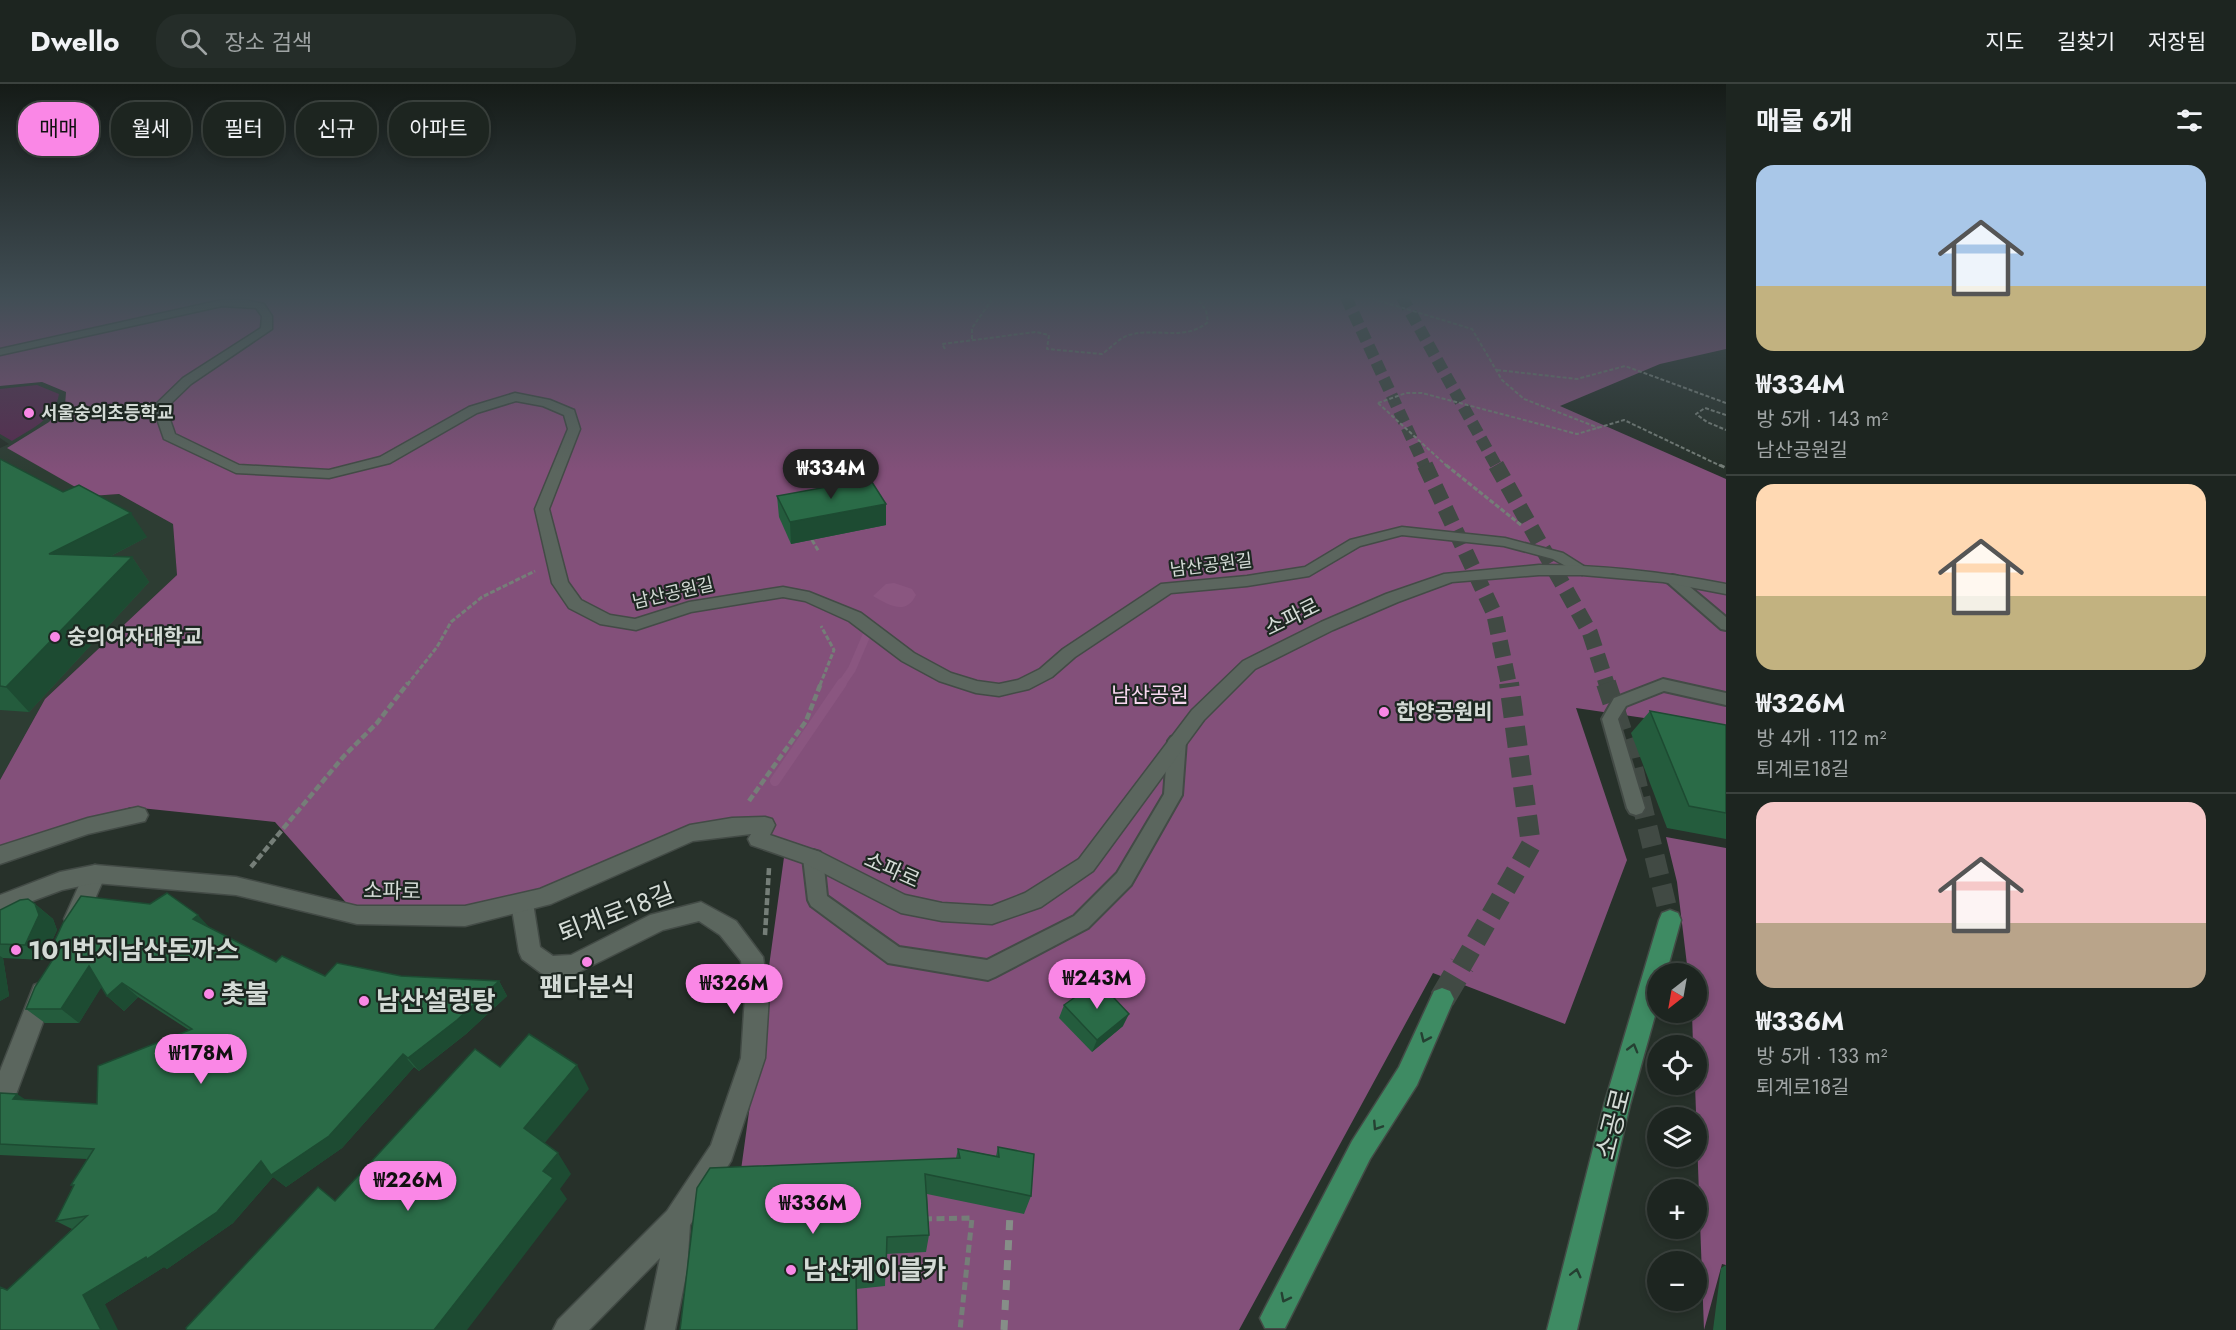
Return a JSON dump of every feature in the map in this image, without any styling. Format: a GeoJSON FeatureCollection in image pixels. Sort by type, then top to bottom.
{"type":"FeatureCollection","features":[{"type":"Feature","properties":{"kind":"main road","name":"소공로"},"geometry":{"type":"LineString","coordinates":[[1562,1330],[1617,1105],[1670,920]]}},
{"type":"Feature","properties":{"kind":"main road"},"geometry":{"type":"LineString","coordinates":[[1275,1318],[1361,1150],[1408,1077],[1442,999]]}},
{"type":"Feature","properties":{"kind":"street","name":"남산공원길"},"geometry":{"type":"LineString","coordinates":[[226,355],[187,381],[159,407],[169,436],[236,469],[329,474],[385,460],[473,410],[516,397],[546,403],[570,413],[574,429],[542,509],[560,583],[575,604],[606,620],[636,625],[689,607],[783,592],[809,597],[855,617],[908,657],[945,677],[975,687],[999,690],[1023,685],[1046,673],[1069,653],[1167,588],[1308,571],[1355,543],[1402,531],[1505,542],[1558,556],[1582,570]]}},
{"type":"Feature","properties":{"kind":"street","name":"소파로"},"geometry":{"type":"LineString","coordinates":[[0,904],[60,881],[95,874],[236,886],[357,915],[465,916],[543,897],[690,833],[732,826],[765,825],[758,839],[813,858],[901,904],[942,912],[992,915],[1033,900],[1086,865],[1198,715],[1249,665],[1327,626],[1392,598],[1450,577],[1539,570],[1582,570],[1672,579],[1726,589]]}},
{"type":"Feature","properties":{"kind":"street"},"geometry":{"type":"LineString","coordinates":[[0,855],[88,826],[138,815]]}},
{"type":"Feature","properties":{"kind":"street"},"geometry":{"type":"LineString","coordinates":[[67,936],[95,874]]}},
{"type":"Feature","properties":{"kind":"street","name":"퇴계로18길"},"geometry":{"type":"LineString","coordinates":[[522,903],[530,952],[549,966],[573,965],[658,922],[701,911],[728,928],[752,957]]}},
{"type":"Feature","properties":{"kind":"street"},"geometry":{"type":"LineString","coordinates":[[568,1330],[677,1221],[722,1152],[753,1058],[757,996],[752,957]]}},
{"type":"Feature","properties":{"kind":"street"},"geometry":{"type":"LineString","coordinates":[[0,1104],[53,968]]}},
{"type":"Feature","properties":{"kind":"street"},"geometry":{"type":"LineString","coordinates":[[660,1330],[673,1270],[677,1221]]}},
{"type":"Feature","properties":{"kind":"lane"},"geometry":{"type":"LineString","coordinates":[[1672,579],[1726,625]]}},
{"type":"Feature","properties":{"kind":"lane"},"geometry":{"type":"LineString","coordinates":[[1636,808],[1610,719],[1620,702],[1663,685],[1726,699]]}},
{"type":"Feature","properties":{"kind":"lane"},"geometry":{"type":"LineString","coordinates":[[813,858],[818,900],[896,956],[988,969],[1081,922],[1124,879],[1173,795],[1177,741]]}},
{"type":"Feature","properties":{"kind":"path"},"geometry":{"type":"LineString","coordinates":[[1488,355],[1502,380],[1524,399],[1599,428]]}},
{"type":"Feature","properties":{"kind":"path"},"geometry":{"type":"LineString","coordinates":[[1497,370],[1577,379],[1625,366],[1726,404]]}},
{"type":"Feature","properties":{"kind":"path"},"geometry":{"type":"LineString","coordinates":[[1522,526],[1440,460],[1378,403],[1406,393],[1422,393],[1577,434],[1624,420],[1726,468]]}},
{"type":"Feature","properties":{"kind":"path"},"geometry":{"type":"LineString","coordinates":[[1726,415],[1705,408],[1696,414],[1707,422],[1726,430]]}},
{"type":"Feature","properties":{"kind":"path"},"geometry":{"type":"LineString","coordinates":[[812,540],[819,552]]}},
{"type":"Feature","properties":{"kind":"path"},"geometry":{"type":"LineString","coordinates":[[236,886],[344,756],[377,723],[437,647],[451,622],[482,597],[555,561]]}},
{"type":"Feature","properties":{"kind":"path"},"geometry":{"type":"LineString","coordinates":[[732,826],[806,721],[834,650],[818,620]]}},
{"type":"Feature","properties":{"kind":"path"},"geometry":{"type":"LineString","coordinates":[[752,957],[765,937],[770,871],[758,839]]}},
{"type":"Feature","properties":{"kind":"path"},"geometry":{"type":"LineString","coordinates":[[913,1219],[972,1218],[960,1330]]}},
{"type":"Feature","properties":{"kind":"shaded area","name":"숭의여자대학교"},"geometry":{"type":"Polygon","coordinates":[[[42,382],[66,392],[65,405],[49,422],[8,448],[91,496],[119,494],[173,524],[177,575],[45,699],[0,780],[0,448],[9,444],[0,438],[0,386],[42,382]]]}},
{"type":"Feature","properties":{"kind":"shaded area","name":"서울숭의초등학교"},"geometry":{"type":"Polygon","coordinates":[[[37,385],[59,394],[53,410],[41,422],[12,441],[0,434],[0,389],[37,385]]]}},
{"type":"Feature","properties":{"kind":"shaded area"},"geometry":{"type":"Polygon","coordinates":[[[894,583],[912,589],[916,595],[907,605],[897,607],[873,596],[886,584],[894,583]]]}},
{"type":"Feature","properties":{"kind":"green space","name":"남산공원"},"geometry":{"type":"Polygon","coordinates":[[[0,355],[1699,355],[1660,364],[1560,406],[1726,479],[1726,730],[1576,708],[1627,860],[1565,1024],[1433,973],[1239,1330],[719,1330],[785,850],[758,839],[765,826],[732,826],[522,903],[357,915],[275,822],[131,807],[0,847],[0,780],[45,699],[177,575],[173,524],[119,494],[91,496],[7,448],[49,422],[65,405],[66,392],[42,382],[0,386],[0,355]]]}},
{"type":"Feature","properties":{"kind":"green space"},"geometry":{"type":"Polygon","coordinates":[[[1666,837],[1726,848],[1726,1265],[1722,1264],[1704,1330],[1703,1311],[1707,1311],[1707,1251],[1701,1251],[1701,1239],[1707,1239],[1707,1179],[1698,1179],[1698,1167],[1707,1167],[1707,1107],[1696,1107],[1695,1095],[1707,1095],[1707,1035],[1693,1035],[1692,1023],[1707,1023],[1707,963],[1687,963],[1677,882],[1666,837]]]}},
{"type":"Feature","properties":{"kind":"building"},"geometry":{"type":"Polygon","coordinates":[[[0,459],[63,492],[79,485],[131,513],[49,554],[132,557],[6,687],[0,686],[0,459]]]}},
{"type":"Feature","properties":{"kind":"building"},"geometry":{"type":"Polygon","coordinates":[[[870,479],[886,504],[790,522],[777,496],[870,479]]]}},
{"type":"Feature","properties":{"kind":"building"},"geometry":{"type":"Polygon","coordinates":[[[1650,711],[1726,725],[1726,813],[1689,806],[1650,711]]]}},
{"type":"Feature","properties":{"kind":"building"},"geometry":{"type":"Polygon","coordinates":[[[167,893],[198,915],[193,919],[276,962],[282,956],[325,976],[337,963],[401,976],[499,981],[457,1020],[408,1058],[403,1054],[329,1136],[271,1175],[261,1161],[217,1212],[147,1259],[146,1257],[83,1295],[101,1330],[0,1330],[0,1287],[7,1290],[87,1216],[56,1221],[74,1185],[71,1185],[94,1149],[0,1144],[0,1093],[17,1094],[13,1099],[97,1104],[98,1066],[192,1029],[122,983],[107,996],[89,966],[61,1009],[26,1009],[35,987],[61,947],[49,953],[63,923],[81,896],[150,904],[167,893]]]}},
{"type":"Feature","properties":{"kind":"building"},"geometry":{"type":"Polygon","coordinates":[[[28,899],[35,904],[39,915],[25,945],[0,944],[0,910],[20,900],[28,899]]]}},
{"type":"Feature","properties":{"kind":"building"},"geometry":{"type":"Polygon","coordinates":[[[1098,981],[1129,1014],[1097,1040],[1064,1005],[1098,981]]]}},
{"type":"Feature","properties":{"kind":"building"},"geometry":{"type":"Polygon","coordinates":[[[529,1034],[577,1065],[524,1128],[558,1153],[543,1171],[553,1178],[434,1330],[187,1330],[186,1328],[318,1187],[335,1201],[475,1049],[500,1067],[529,1034]]]}},
{"type":"Feature","properties":{"kind":"building","name":"남산케이블카"},"geometry":{"type":"Polygon","coordinates":[[[998,1147],[1034,1154],[1031,1196],[925,1174],[929,1235],[887,1237],[886,1269],[856,1273],[857,1330],[680,1330],[697,1188],[710,1168],[960,1158],[958,1149],[999,1157],[998,1147]]]}},
{"type":"Feature","properties":{"kind":"waterway"},"geometry":{"type":"LineString","coordinates":[[841,685],[852,669],[870,627]]}},
{"type":"Feature","properties":{"kind":"waterway"},"geometry":{"type":"LineString","coordinates":[[775,781],[842,683]]}},
{"type":"Feature","properties":{"kind":"tunnel"},"geometry":{"type":"LineString","coordinates":[[1373,355],[1425,467]]}},
{"type":"Feature","properties":{"kind":"tunnel"},"geometry":{"type":"LineString","coordinates":[[1434,355],[1497,467]]}},
{"type":"Feature","properties":{"kind":"tunnel"},"geometry":{"type":"LineString","coordinates":[[1425,465],[1494,613],[1509,685]]}},
{"type":"Feature","properties":{"kind":"tunnel"},"geometry":{"type":"LineString","coordinates":[[1496,465],[1590,633],[1607,685]]}},
{"type":"Feature","properties":{"kind":"tunnel"},"geometry":{"type":"LineString","coordinates":[[1461,967],[1531,845],[1509,683]]}},
{"type":"Feature","properties":{"kind":"tunnel"},"geometry":{"type":"LineString","coordinates":[[1606,683],[1630,755],[1670,920]]}},
{"type":"Feature","properties":{"kind":"tunnel"},"geometry":{"type":"LineString","coordinates":[[1442,999],[1462,965]]}},
{"type":"Feature","properties":{"kind":"railway"},"geometry":{"type":"LineString","coordinates":[[1004,1330],[1011,1195]]}},
{"type":"Feature","properties":{"kind":"place","name":"서울숭의초등학교"},"geometry":{"type":"Point","coordinates":[29,413]}},
{"type":"Feature","properties":{"kind":"place","name":"숭의여자대학교"},"geometry":{"type":"Point","coordinates":[55,637]}},
{"type":"Feature","properties":{"kind":"place","name":"한양공원비"},"geometry":{"type":"Point","coordinates":[1384,712]}},
{"type":"Feature","properties":{"kind":"place","name":"101번지남산돈까스"},"geometry":{"type":"Point","coordinates":[16,950]}},
{"type":"Feature","properties":{"kind":"place","name":"팬다분식"},"geometry":{"type":"Point","coordinates":[587,962]}},
{"type":"Feature","properties":{"kind":"place","name":"촛불"},"geometry":{"type":"Point","coordinates":[209,994]}},
{"type":"Feature","properties":{"kind":"place","name":"남산설렁탕"},"geometry":{"type":"Point","coordinates":[364,1001]}},
{"type":"Feature","properties":{"kind":"place","name":"남산케이블카"},"geometry":{"type":"Point","coordinates":[791,1270]}}]}
